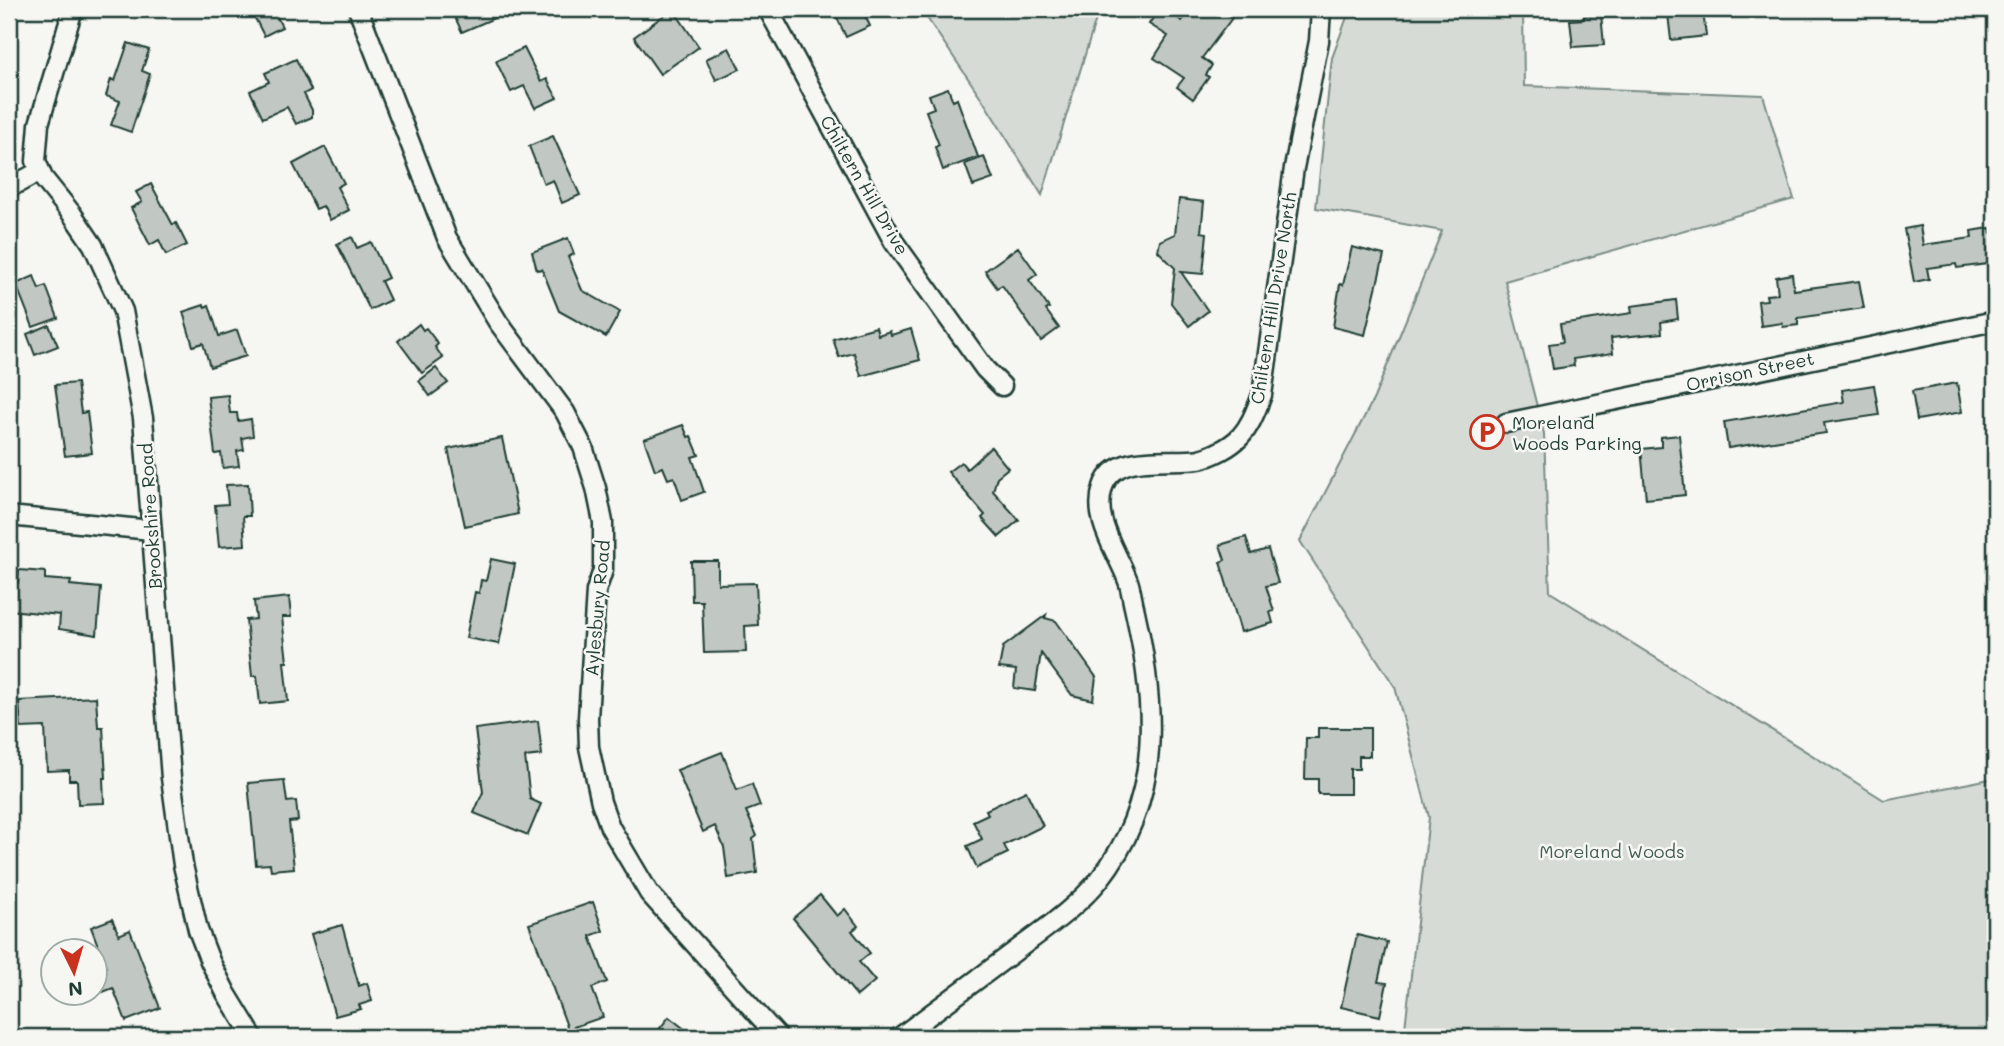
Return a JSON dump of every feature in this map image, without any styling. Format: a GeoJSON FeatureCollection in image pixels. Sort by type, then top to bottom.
{"type":"FeatureCollection","features":[{"type":"Feature","properties":{"kind":"street"},"geometry":{"type":"LineString","coordinates":[[9,188],[40,171],[36,161],[39,124],[73,9]]}},
{"type":"Feature","properties":{"kind":"street","name":"Aylesbury Road"},"geometry":{"type":"LineString","coordinates":[[358,9],[447,238],[498,322],[565,412],[583,447],[596,488],[603,522],[603,570],[596,591],[589,726],[594,775],[610,827],[649,893],[778,1037]]}},
{"type":"Feature","properties":{"kind":"street","name":"Chiltern Hill Drive"},"geometry":{"type":"LineString","coordinates":[[768,9],[894,242],[985,369],[1002,386]]}},
{"type":"Feature","properties":{"kind":"street","name":"Chiltern Hill Drive North"},"geometry":{"type":"LineString","coordinates":[[900,1037],[1044,930],[1081,898],[1098,881],[1112,861],[1134,817],[1142,795],[1150,750],[1150,695],[1142,639],[1129,582],[1103,525],[1099,504],[1103,485],[1112,472],[1130,463],[1199,459],[1222,450],[1240,438],[1253,419],[1262,395],[1294,168],[1319,41],[1321,9]]}},
{"type":"Feature","properties":{"kind":"street","name":"Brookshire Road"},"geometry":{"type":"LineString","coordinates":[[40,171],[93,245],[122,311],[143,418],[172,778],[183,865],[198,930],[210,961],[253,1037]]}},
{"type":"Feature","properties":{"kind":"street","name":"Orrison Street"},"geometry":{"type":"LineString","coordinates":[[1506,423],[1995,321]]}},
{"type":"Feature","properties":{"kind":"street"},"geometry":{"type":"LineString","coordinates":[[9,516],[151,530]]}},
{"type":"Feature","properties":{"kind":"green space"},"geometry":{"type":"Polygon","coordinates":[[[921,9],[1099,9],[1042,195],[982,99],[921,9]]]}},
{"type":"Feature","properties":{"kind":"green space","name":"Moreland Woods"},"geometry":{"type":"Polygon","coordinates":[[[1350,9],[1523,9],[1524,86],[1763,95],[1794,199],[1505,281],[1544,434],[1550,592],[1884,800],[1995,778],[1995,1037],[1404,1037],[1429,817],[1395,687],[1300,541],[1374,398],[1442,231],[1316,208],[1332,58],[1350,9]]]}},
{"type":"Feature","properties":{"kind":"building"},"geometry":{"type":"Polygon","coordinates":[[[273,9],[282,27],[264,36],[254,16],[273,9]]]}},
{"type":"Feature","properties":{"kind":"building"},"geometry":{"type":"Polygon","coordinates":[[[451,9],[515,9],[462,32],[451,9]]]}},
{"type":"Feature","properties":{"kind":"building"},"geometry":{"type":"Polygon","coordinates":[[[673,9],[699,47],[660,74],[634,37],[673,9]]]}},
{"type":"Feature","properties":{"kind":"building"},"geometry":{"type":"Polygon","coordinates":[[[833,9],[862,9],[870,26],[846,37],[833,9]]]}},
{"type":"Feature","properties":{"kind":"building"},"geometry":{"type":"Polygon","coordinates":[[[1159,9],[1182,21],[1192,9],[1219,9],[1232,18],[1202,58],[1212,65],[1206,75],[1209,77],[1193,99],[1177,87],[1184,78],[1154,58],[1168,36],[1149,24],[1159,9]]]}},
{"type":"Feature","properties":{"kind":"building"},"geometry":{"type":"Polygon","coordinates":[[[1703,11],[1706,36],[1671,40],[1668,14],[1703,11]]]}},
{"type":"Feature","properties":{"kind":"building"},"geometry":{"type":"Polygon","coordinates":[[[1601,14],[1604,45],[1573,47],[1570,20],[1601,14]]]}},
{"type":"Feature","properties":{"kind":"building"},"geometry":{"type":"Polygon","coordinates":[[[128,43],[149,50],[142,71],[150,74],[131,132],[111,125],[120,101],[106,96],[111,79],[115,81],[128,43]]]}},
{"type":"Feature","properties":{"kind":"building"},"geometry":{"type":"Polygon","coordinates":[[[524,48],[541,82],[547,79],[557,98],[535,108],[524,86],[511,92],[496,61],[524,48]]]}},
{"type":"Feature","properties":{"kind":"building"},"geometry":{"type":"Polygon","coordinates":[[[729,48],[740,69],[716,80],[706,59],[729,48]]]}},
{"type":"Feature","properties":{"kind":"building"},"geometry":{"type":"Polygon","coordinates":[[[296,59],[311,90],[304,94],[312,110],[312,117],[296,124],[287,107],[263,118],[250,91],[269,82],[265,73],[296,59]]]}},
{"type":"Feature","properties":{"kind":"building"},"geometry":{"type":"Polygon","coordinates":[[[948,88],[953,101],[957,99],[978,157],[943,170],[935,147],[939,145],[926,111],[934,108],[929,95],[948,88]]]}},
{"type":"Feature","properties":{"kind":"building"},"geometry":{"type":"Polygon","coordinates":[[[553,136],[580,195],[562,203],[553,180],[544,184],[529,146],[553,136]]]}},
{"type":"Feature","properties":{"kind":"building"},"geometry":{"type":"Polygon","coordinates":[[[325,147],[344,183],[337,187],[349,210],[330,220],[323,206],[316,209],[293,164],[325,147]]]}},
{"type":"Feature","properties":{"kind":"building"},"geometry":{"type":"Polygon","coordinates":[[[984,157],[993,179],[973,186],[965,164],[984,157]]]}},
{"type":"Feature","properties":{"kind":"building"},"geometry":{"type":"Polygon","coordinates":[[[151,184],[187,245],[166,255],[159,240],[150,245],[131,208],[142,202],[136,192],[151,184]]]}},
{"type":"Feature","properties":{"kind":"building"},"geometry":{"type":"Polygon","coordinates":[[[1179,199],[1204,202],[1201,232],[1207,233],[1203,274],[1181,272],[1208,311],[1189,326],[1171,303],[1175,268],[1158,251],[1160,241],[1175,234],[1179,199]]]}},
{"type":"Feature","properties":{"kind":"building"},"geometry":{"type":"Polygon","coordinates":[[[1920,226],[1923,245],[1972,238],[1971,231],[1990,228],[1991,233],[1995,233],[1995,263],[1957,268],[1956,264],[1927,268],[1929,279],[1914,282],[1904,229],[1920,226]]]}},
{"type":"Feature","properties":{"kind":"building"},"geometry":{"type":"Polygon","coordinates":[[[352,237],[357,248],[371,242],[388,278],[381,281],[390,300],[370,310],[337,244],[352,237]]]}},
{"type":"Feature","properties":{"kind":"building"},"geometry":{"type":"Polygon","coordinates":[[[568,238],[574,254],[568,257],[582,290],[620,312],[606,337],[559,311],[542,269],[537,270],[532,252],[568,238]]]}},
{"type":"Feature","properties":{"kind":"building"},"geometry":{"type":"Polygon","coordinates":[[[1018,247],[1037,274],[1029,280],[1049,308],[1046,310],[1059,328],[1041,341],[1002,285],[997,288],[985,271],[1018,247]]]}},
{"type":"Feature","properties":{"kind":"building"},"geometry":{"type":"Polygon","coordinates":[[[1352,247],[1384,255],[1365,335],[1333,327],[1340,284],[1343,285],[1352,247]]]}},
{"type":"Feature","properties":{"kind":"building"},"geometry":{"type":"Polygon","coordinates":[[[1792,274],[1794,290],[1859,281],[1864,308],[1798,318],[1798,325],[1783,327],[1782,323],[1761,326],[1758,301],[1767,300],[1766,295],[1778,294],[1776,277],[1792,274]]]}},
{"type":"Feature","properties":{"kind":"building"},"geometry":{"type":"Polygon","coordinates":[[[34,276],[39,289],[46,286],[58,318],[33,327],[16,284],[34,276]]]}},
{"type":"Feature","properties":{"kind":"building"},"geometry":{"type":"Polygon","coordinates":[[[1676,300],[1678,319],[1661,322],[1662,333],[1611,338],[1613,353],[1573,359],[1574,366],[1553,369],[1549,344],[1563,342],[1560,324],[1632,313],[1631,306],[1676,300]]]}},
{"type":"Feature","properties":{"kind":"building"},"geometry":{"type":"Polygon","coordinates":[[[209,305],[219,336],[237,330],[246,356],[210,367],[203,343],[193,346],[183,312],[209,305]]]}},
{"type":"Feature","properties":{"kind":"building"},"geometry":{"type":"Polygon","coordinates":[[[419,324],[423,330],[426,328],[438,344],[435,347],[443,358],[422,373],[398,341],[419,324]]]}},
{"type":"Feature","properties":{"kind":"building"},"geometry":{"type":"Polygon","coordinates":[[[49,325],[58,346],[35,355],[27,334],[49,325]]]}},
{"type":"Feature","properties":{"kind":"building"},"geometry":{"type":"Polygon","coordinates":[[[876,327],[878,335],[890,331],[891,335],[911,329],[920,360],[861,376],[854,353],[839,357],[833,339],[876,327]]]}},
{"type":"Feature","properties":{"kind":"building"},"geometry":{"type":"Polygon","coordinates":[[[436,368],[448,383],[430,396],[419,381],[436,368]]]}},
{"type":"Feature","properties":{"kind":"building"},"geometry":{"type":"Polygon","coordinates":[[[77,383],[81,413],[87,412],[92,453],[65,456],[55,385],[77,383]]]}},
{"type":"Feature","properties":{"kind":"building"},"geometry":{"type":"Polygon","coordinates":[[[1957,383],[1962,412],[1917,420],[1912,391],[1957,383]]]}},
{"type":"Feature","properties":{"kind":"building"},"geometry":{"type":"Polygon","coordinates":[[[1874,385],[1879,415],[1824,423],[1826,433],[1728,448],[1724,422],[1844,402],[1842,390],[1874,385]]]}},
{"type":"Feature","properties":{"kind":"building"},"geometry":{"type":"Polygon","coordinates":[[[228,395],[230,413],[237,413],[238,421],[251,419],[253,436],[242,438],[244,450],[237,451],[239,466],[223,468],[221,453],[215,454],[208,397],[228,395]]]}},
{"type":"Feature","properties":{"kind":"building"},"geometry":{"type":"Polygon","coordinates":[[[683,425],[699,455],[692,457],[704,492],[682,500],[674,477],[668,479],[663,467],[655,470],[644,439],[683,425]]]}},
{"type":"Feature","properties":{"kind":"building"},"geometry":{"type":"Polygon","coordinates":[[[1679,435],[1685,495],[1646,499],[1641,449],[1661,447],[1661,437],[1679,435]]]}},
{"type":"Feature","properties":{"kind":"building"},"geometry":{"type":"Polygon","coordinates":[[[502,438],[518,514],[465,526],[448,449],[502,438]]]}},
{"type":"Feature","properties":{"kind":"building"},"geometry":{"type":"Polygon","coordinates":[[[991,447],[1008,468],[997,477],[993,491],[1019,520],[999,537],[982,518],[985,515],[948,472],[961,462],[967,469],[991,447]]]}},
{"type":"Feature","properties":{"kind":"building"},"geometry":{"type":"Polygon","coordinates":[[[248,484],[250,516],[243,516],[245,545],[219,547],[215,505],[228,504],[226,485],[248,484]]]}},
{"type":"Feature","properties":{"kind":"building"},"geometry":{"type":"Polygon","coordinates":[[[1246,537],[1251,554],[1268,549],[1278,583],[1266,586],[1274,611],[1270,612],[1273,623],[1241,632],[1220,562],[1225,560],[1220,545],[1246,537]]]}},
{"type":"Feature","properties":{"kind":"building"},"geometry":{"type":"Polygon","coordinates":[[[491,559],[515,564],[499,644],[466,638],[475,592],[479,593],[481,580],[486,581],[491,559]]]}},
{"type":"Feature","properties":{"kind":"building"},"geometry":{"type":"Polygon","coordinates":[[[691,561],[718,561],[718,584],[756,583],[758,625],[745,626],[746,652],[704,653],[702,601],[692,601],[691,561]]]}},
{"type":"Feature","properties":{"kind":"building"},"geometry":{"type":"Polygon","coordinates":[[[19,570],[45,572],[45,579],[71,581],[70,585],[101,588],[97,635],[59,629],[60,615],[9,610],[9,582],[18,583],[19,570]]]}},
{"type":"Feature","properties":{"kind":"building"},"geometry":{"type":"Polygon","coordinates":[[[289,597],[291,617],[282,617],[288,701],[260,704],[257,676],[252,676],[246,620],[256,619],[254,601],[289,597]]]}},
{"type":"Feature","properties":{"kind":"building"},"geometry":{"type":"Polygon","coordinates":[[[1046,615],[1045,618],[1056,621],[1096,677],[1093,700],[1072,695],[1041,653],[1035,691],[1014,688],[1016,670],[999,668],[1003,647],[1046,615]]]}},
{"type":"Feature","properties":{"kind":"building"},"geometry":{"type":"Polygon","coordinates":[[[96,697],[98,727],[103,727],[106,778],[103,778],[104,803],[78,804],[77,780],[69,780],[69,770],[47,771],[45,727],[21,728],[19,701],[96,697]]]}},
{"type":"Feature","properties":{"kind":"building"},"geometry":{"type":"Polygon","coordinates":[[[538,721],[542,755],[525,757],[530,799],[541,804],[528,835],[474,813],[483,792],[475,729],[538,721]]]}},
{"type":"Feature","properties":{"kind":"building"},"geometry":{"type":"Polygon","coordinates":[[[1318,728],[1370,728],[1370,756],[1359,756],[1359,769],[1350,769],[1350,794],[1318,794],[1318,779],[1305,779],[1306,738],[1318,738],[1318,728]]]}},
{"type":"Feature","properties":{"kind":"building"},"geometry":{"type":"Polygon","coordinates":[[[722,752],[737,790],[752,784],[760,806],[746,811],[757,836],[753,839],[757,873],[728,878],[724,847],[715,826],[703,832],[677,770],[722,752]]]}},
{"type":"Feature","properties":{"kind":"building"},"geometry":{"type":"Polygon","coordinates":[[[284,780],[287,802],[296,801],[298,821],[289,822],[294,868],[271,870],[270,864],[256,865],[248,783],[284,780]]]}},
{"type":"Feature","properties":{"kind":"building"},"geometry":{"type":"Polygon","coordinates":[[[1026,791],[1043,826],[1004,845],[1008,853],[977,868],[967,846],[982,839],[973,821],[988,814],[986,810],[1026,791]]]}},
{"type":"Feature","properties":{"kind":"building"},"geometry":{"type":"Polygon","coordinates":[[[820,895],[837,916],[845,909],[858,926],[852,931],[870,953],[859,962],[875,981],[857,996],[793,918],[820,895]]]}},
{"type":"Feature","properties":{"kind":"building"},"geometry":{"type":"Polygon","coordinates":[[[593,902],[603,931],[590,936],[607,982],[592,988],[603,1017],[568,1029],[529,924],[593,902]]]}},
{"type":"Feature","properties":{"kind":"building"},"geometry":{"type":"Polygon","coordinates":[[[112,919],[119,935],[130,930],[160,1008],[126,1021],[113,988],[108,990],[108,937],[95,937],[91,927],[112,919]]]}},
{"type":"Feature","properties":{"kind":"building"},"geometry":{"type":"Polygon","coordinates":[[[342,925],[359,986],[367,983],[372,1001],[359,1005],[361,1009],[335,1016],[311,934],[342,925]]]}},
{"type":"Feature","properties":{"kind":"building"},"geometry":{"type":"Polygon","coordinates":[[[1357,935],[1387,942],[1378,982],[1387,983],[1380,1016],[1341,1007],[1357,935]]]}},
{"type":"Feature","properties":{"kind":"building"},"geometry":{"type":"Polygon","coordinates":[[[669,1017],[695,1037],[653,1037],[669,1017]]]}},
{"type":"Feature","properties":{"kind":"place","name":"Moreland Woods Parking"},"geometry":{"type":"Point","coordinates":[1487,432]}}]}
